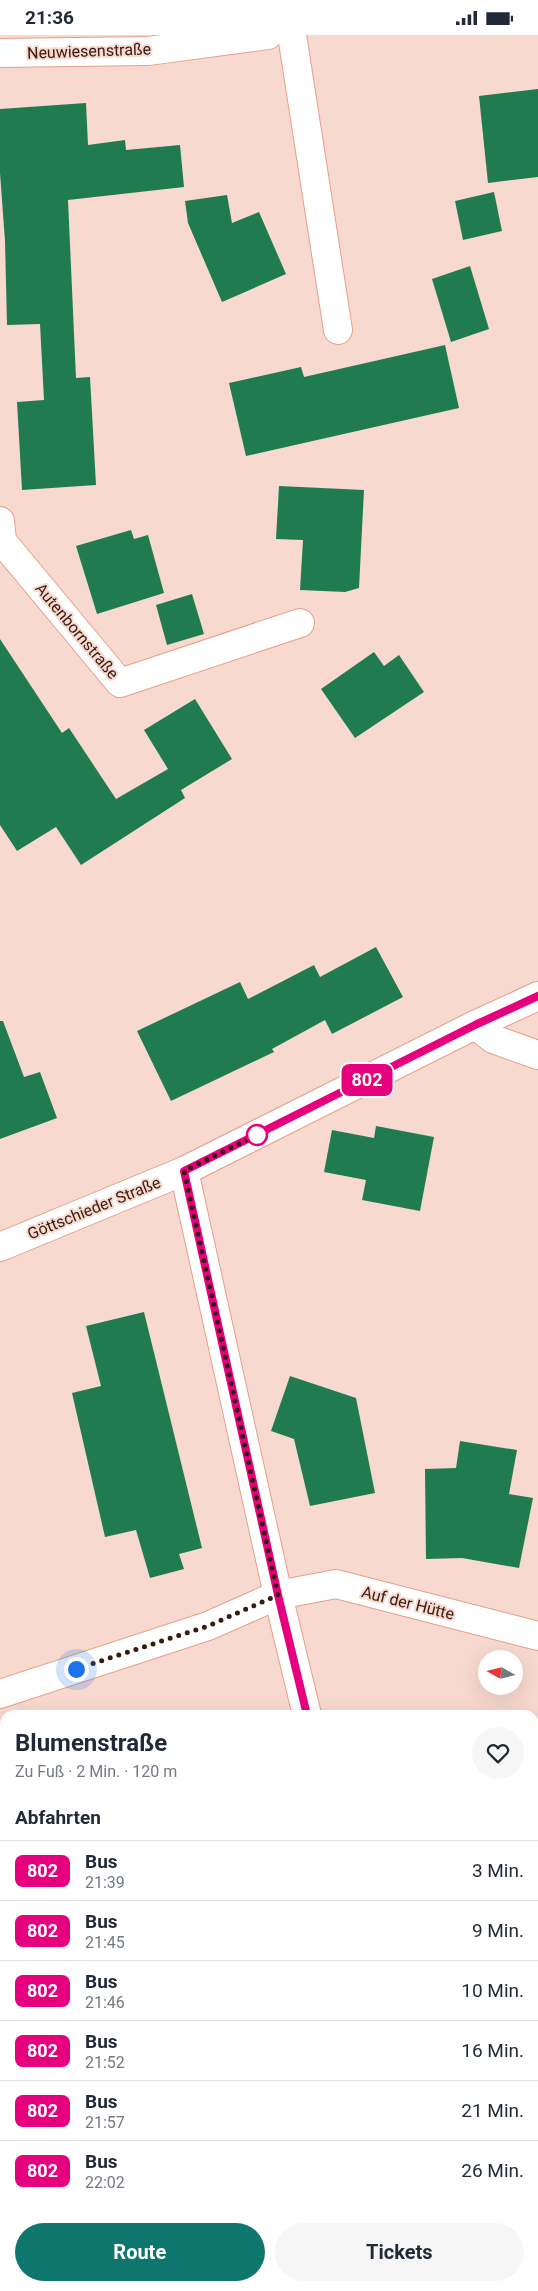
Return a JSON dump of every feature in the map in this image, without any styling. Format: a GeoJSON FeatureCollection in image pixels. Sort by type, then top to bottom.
{"type":"FeatureCollection","features":[{"type":"Feature","properties":{"kind":"street"},"geometry":{"type":"LineString","coordinates":[[292,35],[338,330]]}},
{"type":"Feature","properties":{"kind":"street","name":"Neuwiesenstraße"},"geometry":{"type":"LineString","coordinates":[[0,53],[148,51],[251,36]]}},
{"type":"Feature","properties":{"kind":"street","name":"Autenbornstraße"},"geometry":{"type":"LineString","coordinates":[[0,521],[2,541],[120,683],[300,623]]}},
{"type":"Feature","properties":{"kind":"street","name":"Göttschieder Straße"},"geometry":{"type":"LineString","coordinates":[[0,1247],[184,1171],[475,1025],[538,996]]}},
{"type":"Feature","properties":{"kind":"street"},"geometry":{"type":"LineString","coordinates":[[475,1025],[493,1039],[538,1055]]}},
{"type":"Feature","properties":{"kind":"street"},"geometry":{"type":"LineString","coordinates":[[184,1171],[278,1595],[306,1710]]}},
{"type":"Feature","properties":{"kind":"street","name":"Auf der Hütte"},"geometry":{"type":"LineString","coordinates":[[0,1694],[208,1626],[278,1595],[336,1584],[538,1636]]}},
{"type":"Feature","properties":{"kind":"building"},"geometry":{"type":"Polygon","coordinates":[[[538,89],[538,177],[488,183],[479,96],[538,89]]]}},
{"type":"Feature","properties":{"kind":"building"},"geometry":{"type":"Polygon","coordinates":[[[86,103],[88,145],[125,140],[126,150],[180,145],[184,187],[68,200],[76,378],[90,377],[96,485],[22,490],[17,402],[44,400],[40,324],[7,325],[5,241],[0,173],[0,109],[86,103]]]}},
{"type":"Feature","properties":{"kind":"building"},"geometry":{"type":"Polygon","coordinates":[[[494,192],[502,231],[463,240],[455,201],[494,192]]]}},
{"type":"Feature","properties":{"kind":"building"},"geometry":{"type":"Polygon","coordinates":[[[227,195],[232,223],[259,212],[286,274],[222,302],[188,223],[185,201],[227,195]]]}},
{"type":"Feature","properties":{"kind":"building"},"geometry":{"type":"Polygon","coordinates":[[[470,266],[489,329],[451,342],[432,279],[470,266]]]}},
{"type":"Feature","properties":{"kind":"building"},"geometry":{"type":"Polygon","coordinates":[[[445,345],[459,408],[246,456],[229,383],[301,367],[304,377],[445,345]]]}},
{"type":"Feature","properties":{"kind":"building"},"geometry":{"type":"Polygon","coordinates":[[[279,486],[364,490],[359,588],[345,592],[300,590],[303,540],[276,539],[279,486]]]}},
{"type":"Feature","properties":{"kind":"building"},"geometry":{"type":"Polygon","coordinates":[[[131,530],[134,539],[148,535],[164,593],[97,614],[76,546],[131,530]]]}},
{"type":"Feature","properties":{"kind":"building"},"geometry":{"type":"Polygon","coordinates":[[[192,594],[204,634],[167,645],[156,605],[192,594]]]}},
{"type":"Feature","properties":{"kind":"building"},"geometry":{"type":"Polygon","coordinates":[[[0,639],[62,733],[69,728],[116,799],[168,769],[144,730],[195,699],[232,759],[181,790],[185,798],[81,865],[56,827],[17,851],[0,825],[0,639]]]}},
{"type":"Feature","properties":{"kind":"building"},"geometry":{"type":"Polygon","coordinates":[[[374,652],[384,666],[399,655],[424,692],[355,738],[321,689],[374,652]]]}},
{"type":"Feature","properties":{"kind":"building"},"geometry":{"type":"Polygon","coordinates":[[[376,947],[403,997],[332,1034],[325,1020],[272,1049],[274,1052],[171,1101],[137,1031],[240,982],[248,999],[314,965],[320,977],[376,947]]]}},
{"type":"Feature","properties":{"kind":"building"},"geometry":{"type":"Polygon","coordinates":[[[0,1021],[3,1021],[24,1077],[40,1072],[57,1118],[0,1139],[0,1021]]]}},
{"type":"Feature","properties":{"kind":"building"},"geometry":{"type":"Polygon","coordinates":[[[376,1126],[434,1137],[420,1211],[362,1200],[366,1180],[324,1172],[332,1130],[374,1138],[376,1126]]]}},
{"type":"Feature","properties":{"kind":"building"},"geometry":{"type":"Polygon","coordinates":[[[144,1312],[202,1548],[179,1554],[184,1569],[150,1578],[136,1530],[105,1537],[72,1393],[101,1386],[86,1326],[144,1312]]]}},
{"type":"Feature","properties":{"kind":"building"},"geometry":{"type":"Polygon","coordinates":[[[290,1376],[356,1398],[375,1493],[310,1506],[294,1439],[271,1431],[290,1376]]]}},
{"type":"Feature","properties":{"kind":"building"},"geometry":{"type":"Polygon","coordinates":[[[460,1441],[517,1450],[509,1494],[533,1498],[519,1568],[462,1558],[426,1559],[425,1469],[456,1468],[460,1441]]]}},
{"type":"Feature","properties":{"kind":"bus line","name":"802"},"geometry":{"type":"LineString","coordinates":[[306,1710],[278,1595],[184,1171],[475,1025],[538,996]]}},
{"type":"Feature","properties":{"kind":"route"},"geometry":{"type":"LineString","coordinates":[[76,1669],[208,1626],[278,1595],[184,1171],[257,1135]]}}]}
